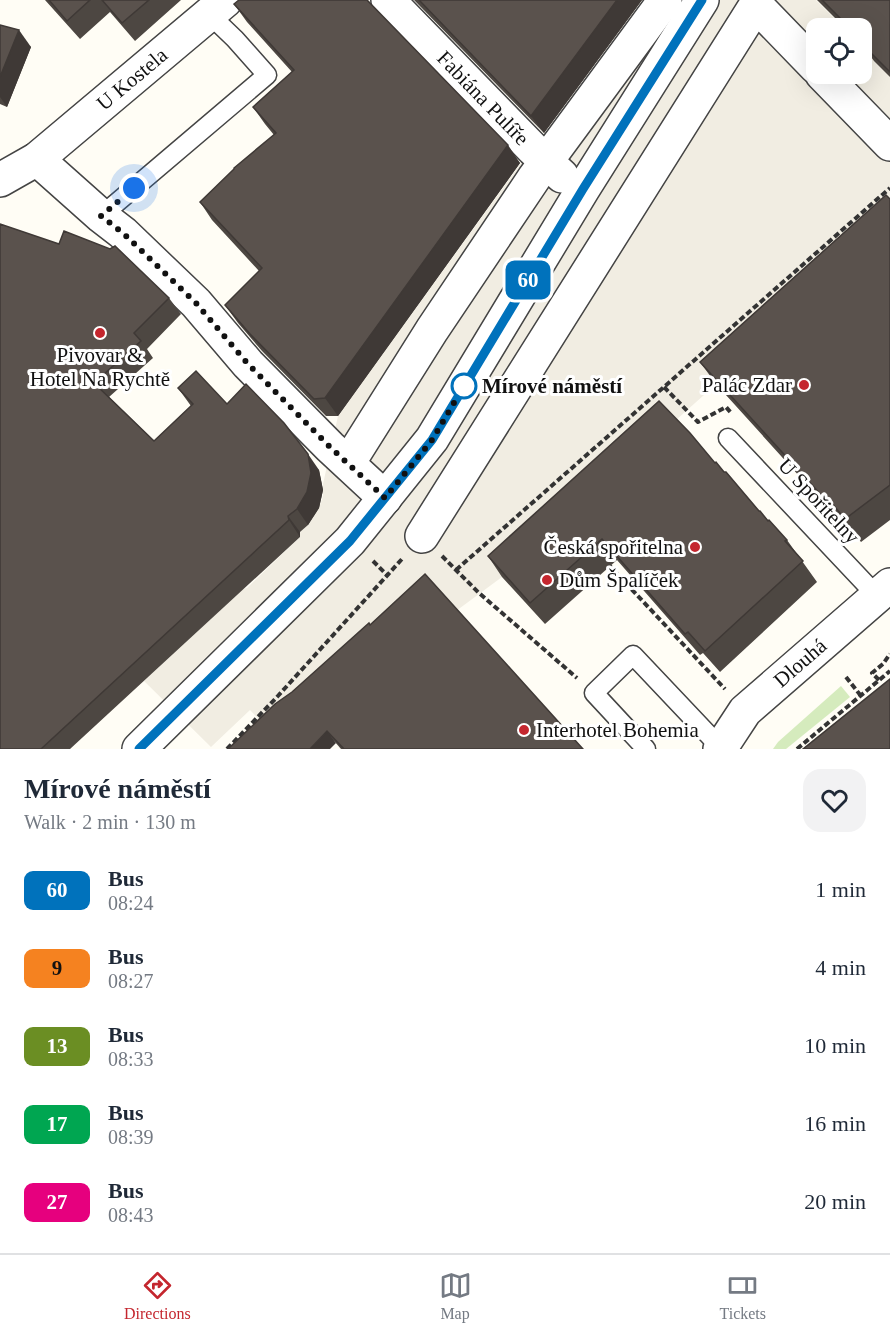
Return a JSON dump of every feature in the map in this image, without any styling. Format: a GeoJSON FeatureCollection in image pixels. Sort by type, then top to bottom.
{"type":"FeatureCollection","features":[{"type":"Feature","properties":{"kind":"street","name":"Fabiána Pulíře"},"geometry":{"type":"LineString","coordinates":[[388,0],[546,162],[563,177],[583,189]]}},
{"type":"Feature","properties":{"kind":"street"},"geometry":{"type":"LineString","coordinates":[[354,454],[432,330],[546,162],[665,0]]}},
{"type":"Feature","properties":{"kind":"street"},"geometry":{"type":"LineString","coordinates":[[139,749],[359,549],[385,498],[432,440],[583,189],[702,0]]}},
{"type":"Feature","properties":{"kind":"street"},"geometry":{"type":"LineString","coordinates":[[422,536],[756,5],[806,57]]}},
{"type":"Feature","properties":{"kind":"street","name":"U Kostela"},"geometry":{"type":"LineString","coordinates":[[0,180],[37,159],[218,7]]}},
{"type":"Feature","properties":{"kind":"street"},"geometry":{"type":"LineString","coordinates":[[832,84],[890,144]]}},
{"type":"Feature","properties":{"kind":"street"},"geometry":{"type":"LineString","coordinates":[[37,159],[123,233],[196,303],[248,364],[330,447],[385,498]]}},
{"type":"Feature","properties":{"kind":"street","name":"Dlouhá"},"geometry":{"type":"LineString","coordinates":[[721,749],[745,711],[883,590]]}},
{"type":"Feature","properties":{"kind":"lane"},"geometry":{"type":"LineString","coordinates":[[101,216],[267,75],[235,39],[218,7]]}},
{"type":"Feature","properties":{"kind":"lane","name":"U Spořitelny"},"geometry":{"type":"LineString","coordinates":[[728,438],[883,590]]}},
{"type":"Feature","properties":{"kind":"lane"},"geometry":{"type":"LineString","coordinates":[[646,749],[594,693],[633,655],[721,749]]}},
{"type":"Feature","properties":{"kind":"path"},"geometry":{"type":"LineString","coordinates":[[456,570],[890,188]]}},
{"type":"Feature","properties":{"kind":"path"},"geometry":{"type":"LineString","coordinates":[[226,749],[277,697],[422,536]]}},
{"type":"Feature","properties":{"kind":"path"},"geometry":{"type":"LineString","coordinates":[[359,549],[387,575]]}},
{"type":"Feature","properties":{"kind":"path"},"geometry":{"type":"LineString","coordinates":[[607,562],[725,690]]}},
{"type":"Feature","properties":{"kind":"path"},"geometry":{"type":"LineString","coordinates":[[479,593],[594,693]]}},
{"type":"Feature","properties":{"kind":"path"},"geometry":{"type":"LineString","coordinates":[[879,680],[872,673],[884,664],[890,654]]}},
{"type":"Feature","properties":{"kind":"path"},"geometry":{"type":"LineString","coordinates":[[797,749],[890,671]]}},
{"type":"Feature","properties":{"kind":"path"},"geometry":{"type":"LineString","coordinates":[[846,677],[861,696]]}},
{"type":"Feature","properties":{"kind":"green space"},"geometry":{"type":"Polygon","coordinates":[[[841,686],[850,697],[786,749],[773,749],[778,742],[841,686]]]}},
{"type":"Feature","properties":{"kind":"shaded area","name":"Mírové náměstí"},"geometry":{"type":"Polygon","coordinates":[[[651,0],[816,0],[834,18],[806,18],[806,84],[872,84],[872,55],[890,77],[890,230],[502,577],[456,611],[430,579],[269,730],[250,710],[211,747],[144,681],[300,537],[299,533],[308,525],[319,508],[323,496],[323,484],[338,416],[523,160],[544,137],[651,0]]]}},
{"type":"Feature","properties":{"kind":"building"},"geometry":{"type":"Polygon","coordinates":[[[49,0],[90,0],[67,21],[49,0]]]}},
{"type":"Feature","properties":{"kind":"building"},"geometry":{"type":"Polygon","coordinates":[[[102,0],[149,0],[122,23],[102,0]]]}},
{"type":"Feature","properties":{"kind":"building"},"geometry":{"type":"Polygon","coordinates":[[[239,0],[367,0],[508,145],[325,398],[314,399],[225,305],[262,268],[200,202],[234,168],[276,133],[253,107],[294,70],[234,4],[239,0]]]}},
{"type":"Feature","properties":{"kind":"building"},"geometry":{"type":"Polygon","coordinates":[[[419,0],[617,0],[531,116],[419,0]]]}},
{"type":"Feature","properties":{"kind":"building"},"geometry":{"type":"Polygon","coordinates":[[[822,0],[890,0],[890,72],[872,54],[872,18],[840,18],[822,0]]]}},
{"type":"Feature","properties":{"kind":"building"},"geometry":{"type":"Polygon","coordinates":[[[0,25],[19,30],[0,77],[0,25]]]}},
{"type":"Feature","properties":{"kind":"building","name":"Palác Zdar"},"geometry":{"type":"Polygon","coordinates":[[[886,195],[890,199],[890,485],[845,519],[700,362],[886,195]]]}},
{"type":"Feature","properties":{"kind":"building"},"geometry":{"type":"Polygon","coordinates":[[[0,224],[59,244],[64,231],[110,249],[115,246],[169,298],[134,333],[141,341],[94,383],[154,441],[193,404],[178,388],[196,371],[227,404],[246,384],[284,423],[308,454],[311,473],[307,492],[297,509],[288,516],[289,520],[41,749],[0,749],[0,224]]]}},
{"type":"Feature","properties":{"kind":"building","name":"Česká spořitelna"},"geometry":{"type":"Polygon","coordinates":[[[659,401],[715,463],[726,472],[803,561],[705,651],[688,632],[685,634],[602,539],[530,603],[488,556],[659,401]]]}},
{"type":"Feature","properties":{"kind":"building"},"geometry":{"type":"Polygon","coordinates":[[[425,574],[583,749],[344,749],[327,731],[310,749],[228,749],[275,704],[292,692],[369,623],[370,625],[425,574]]]}},
{"type":"Feature","properties":{"kind":"building"},"geometry":{"type":"Polygon","coordinates":[[[890,679],[890,749],[803,749],[890,679]]]}},
{"type":"Feature","properties":{"kind":"bus line","name":"60"},"geometry":{"type":"LineString","coordinates":[[139,749],[350,541],[432,440],[583,189],[702,0]]}},
{"type":"Feature","properties":{"kind":"place","name":"Pivovar & Hotel Na Rychtě"},"geometry":{"type":"Point","coordinates":[100,333]}},
{"type":"Feature","properties":{"kind":"place","name":"Palác Zdar"},"geometry":{"type":"Point","coordinates":[804,385]}},
{"type":"Feature","properties":{"kind":"place","name":"Mírové náměstí"},"geometry":{"type":"Point","coordinates":[464,386]}},
{"type":"Feature","properties":{"kind":"place","name":"Česká spořitelna"},"geometry":{"type":"Point","coordinates":[695,547]}},
{"type":"Feature","properties":{"kind":"place","name":"Dům Špalíček"},"geometry":{"type":"Point","coordinates":[547,580]}},
{"type":"Feature","properties":{"kind":"place","name":"Interhotel Bohemia"},"geometry":{"type":"Point","coordinates":[524,730]}},
{"type":"Feature","properties":{"kind":"route"},"geometry":{"type":"LineString","coordinates":[[134,188],[101,216],[123,233],[196,303],[248,364],[330,447],[385,498],[432,440],[464,386]]}}]}
